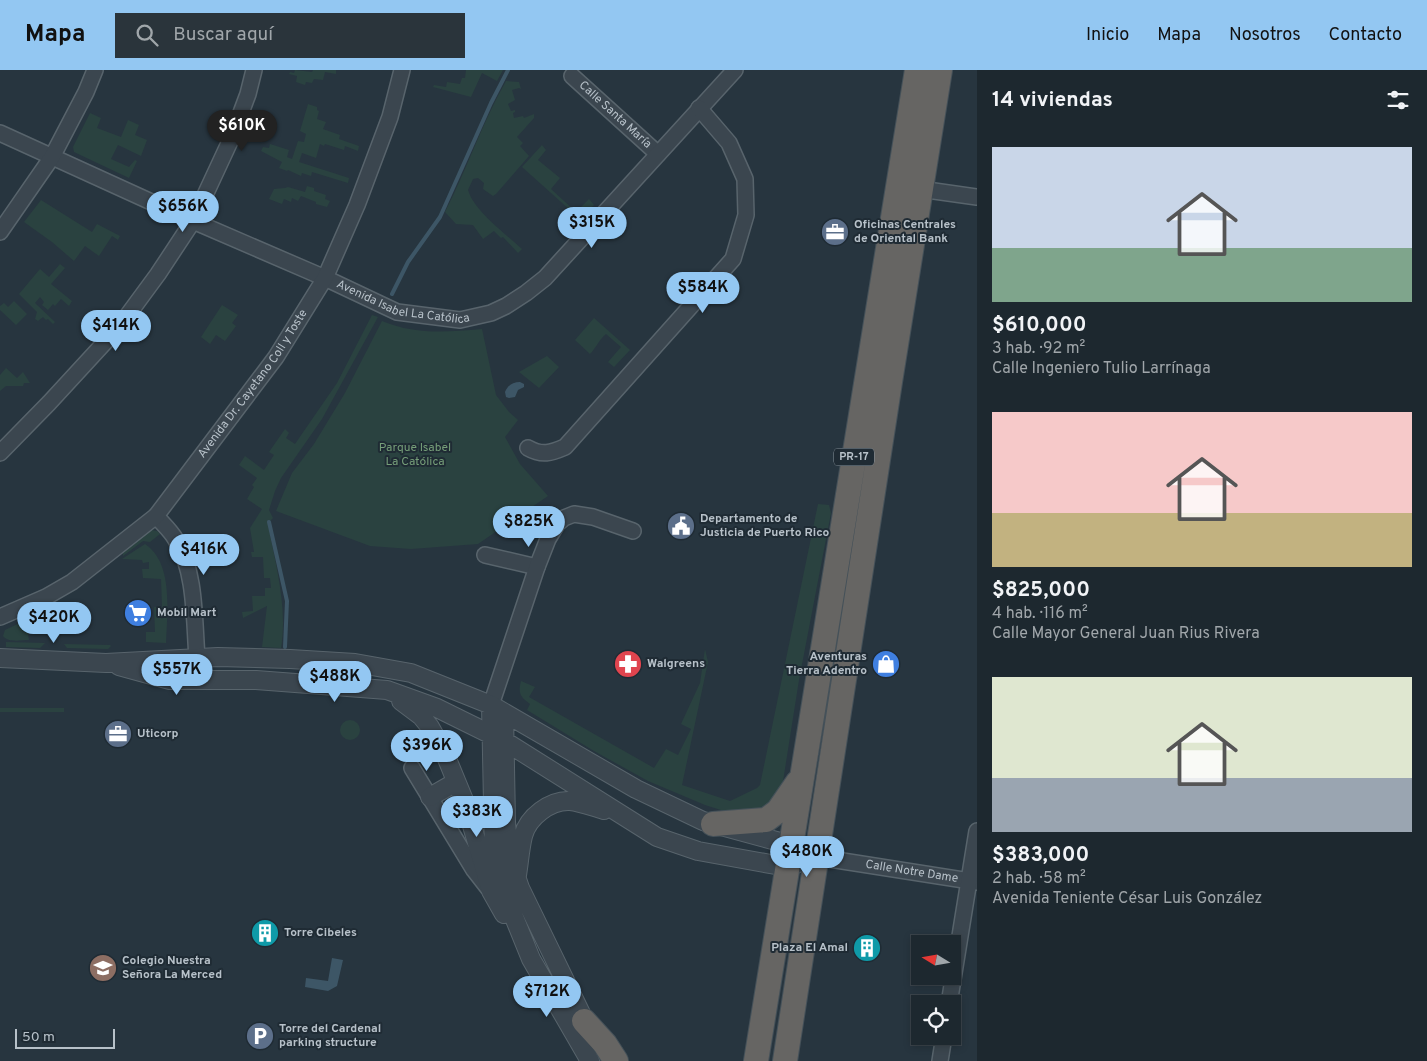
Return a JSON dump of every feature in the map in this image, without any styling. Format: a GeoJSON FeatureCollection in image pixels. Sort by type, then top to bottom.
{"type":"FeatureCollection","features":[{"type":"Feature","properties":{"kind":"highway","name":"PR-17"},"geometry":{"type":"LineString","coordinates":[[756,1061],[917,70]]}},
{"type":"Feature","properties":{"kind":"highway","name":"PR-17"},"geometry":{"type":"LineString","coordinates":[[785,1061],[940,70]]}},
{"type":"Feature","properties":{"kind":"highway"},"geometry":{"type":"LineString","coordinates":[[713,824],[766,820],[778,810],[802,776]]}},
{"type":"Feature","properties":{"kind":"highway"},"geometry":{"type":"LineString","coordinates":[[584,1021],[605,1044],[616,1061]]}},
{"type":"Feature","properties":{"kind":"street"},"geometry":{"type":"LineString","coordinates":[[0,232],[52,157],[86,92],[95,70]]}},
{"type":"Feature","properties":{"kind":"street"},"geometry":{"type":"LineString","coordinates":[[0,453],[119,327],[158,274],[193,221],[232,137],[248,94],[254,70]]}},
{"type":"Feature","properties":{"kind":"street","name":"Avenida Dr. Cayetano Coll y Toste"},"geometry":{"type":"LineString","coordinates":[[0,617],[46,597],[72,582],[156,516],[276,357],[325,278],[372,167],[390,117],[402,70]]}},
{"type":"Feature","properties":{"kind":"street","name":"Avenida Isabel La Católica"},"geometry":{"type":"LineString","coordinates":[[0,133],[398,312],[460,320],[491,313],[506,306],[545,278],[735,70]]}},
{"type":"Feature","properties":{"kind":"street","name":"Calle Santa María"},"geometry":{"type":"LineString","coordinates":[[572,76],[658,154]]}},
{"type":"Feature","properties":{"kind":"street"},"geometry":{"type":"LineString","coordinates":[[528,448],[536,453],[544,454],[565,447],[732,259],[746,215],[745,179],[729,143],[699,108]]}},
{"type":"Feature","properties":{"kind":"street"},"geometry":{"type":"LineString","coordinates":[[920,189],[977,197]]}},
{"type":"Feature","properties":{"kind":"street"},"geometry":{"type":"LineString","coordinates":[[531,959],[505,895],[494,852],[498,682],[537,567],[548,539],[557,524],[574,514],[593,517],[633,531]]}},
{"type":"Feature","properties":{"kind":"street"},"geometry":{"type":"LineString","coordinates":[[156,516],[176,539],[185,557],[192,596],[197,657]]}},
{"type":"Feature","properties":{"kind":"street"},"geometry":{"type":"LineString","coordinates":[[485,555],[537,567]]}},
{"type":"Feature","properties":{"kind":"street"},"geometry":{"type":"LineString","coordinates":[[0,658],[106,662],[197,657],[290,658],[355,663],[411,673],[498,709],[636,789],[703,821],[789,856]]}},
{"type":"Feature","properties":{"kind":"street"},"geometry":{"type":"LineString","coordinates":[[106,662],[170,680],[256,680],[387,690],[436,708],[498,738],[657,837],[698,851],[816,858]]}},
{"type":"Feature","properties":{"kind":"street"},"geometry":{"type":"LineString","coordinates":[[387,690],[421,716],[430,727],[444,753],[452,785],[466,805],[491,892]]}},
{"type":"Feature","properties":{"kind":"street"},"geometry":{"type":"LineString","coordinates":[[498,738],[509,856],[520,888],[584,1021],[606,1061]]}},
{"type":"Feature","properties":{"kind":"street"},"geometry":{"type":"LineString","coordinates":[[412,768],[474,870],[491,892],[590,1061]]}},
{"type":"Feature","properties":{"kind":"street"},"geometry":{"type":"LineString","coordinates":[[430,797],[452,785]]}},
{"type":"Feature","properties":{"kind":"street"},"geometry":{"type":"LineString","coordinates":[[520,888],[517,874],[523,836],[530,822],[541,811],[554,803],[569,801],[619,813]]}},
{"type":"Feature","properties":{"kind":"street"},"geometry":{"type":"LineString","coordinates":[[951,995],[973,881],[977,831]]}},
{"type":"Feature","properties":{"kind":"street","name":"Calle Notre Dame"},"geometry":{"type":"LineString","coordinates":[[816,858],[973,881]]}},
{"type":"Feature","properties":{"kind":"street"},"geometry":{"type":"LineString","coordinates":[[940,1061],[943,1045]]}},
{"type":"Feature","properties":{"kind":"green space"},"geometry":{"type":"Polygon","coordinates":[[[295,70],[312,72],[313,70],[336,70],[336,74],[325,72],[323,80],[314,79],[312,83],[306,82],[305,85],[296,82],[297,76],[289,74],[290,72],[294,73],[295,70]]]}},
{"type":"Feature","properties":{"kind":"green space"},"geometry":{"type":"Polygon","coordinates":[[[466,70],[503,70],[497,81],[482,73],[471,97],[433,87],[434,85],[446,87],[447,82],[460,84],[462,78],[465,78],[466,70]]]}},
{"type":"Feature","properties":{"kind":"green space"},"geometry":{"type":"Polygon","coordinates":[[[506,81],[519,82],[521,89],[512,90],[515,100],[508,104],[511,111],[515,110],[513,113],[514,118],[523,116],[524,118],[534,114],[534,118],[517,137],[523,143],[520,146],[529,156],[493,196],[483,189],[484,183],[478,178],[473,179],[468,190],[471,198],[484,214],[522,249],[518,253],[503,237],[501,238],[494,231],[483,239],[473,225],[456,224],[445,212],[489,113],[506,81]]]}},
{"type":"Feature","properties":{"kind":"green space"},"geometry":{"type":"Polygon","coordinates":[[[308,104],[317,107],[319,111],[317,119],[326,122],[323,129],[340,135],[339,139],[359,146],[358,151],[345,146],[344,150],[320,144],[316,158],[302,153],[299,162],[349,178],[348,183],[312,172],[311,176],[302,173],[301,176],[287,171],[279,168],[282,162],[261,151],[263,147],[269,148],[270,144],[289,150],[287,157],[292,159],[298,141],[304,142],[306,134],[300,131],[308,104]]]}},
{"type":"Feature","properties":{"kind":"green space"},"geometry":{"type":"Polygon","coordinates":[[[90,113],[101,118],[97,128],[121,137],[128,120],[139,125],[135,135],[147,140],[141,156],[118,145],[111,159],[129,167],[135,160],[137,161],[129,178],[74,152],[73,147],[90,113]]]}},
{"type":"Feature","properties":{"kind":"green space"},"geometry":{"type":"Polygon","coordinates":[[[542,145],[546,150],[538,160],[560,178],[551,189],[576,212],[589,199],[594,205],[580,219],[522,167],[542,145]]]}},
{"type":"Feature","properties":{"kind":"green space"},"geometry":{"type":"Polygon","coordinates":[[[307,186],[314,188],[314,191],[326,195],[325,199],[330,201],[327,207],[316,204],[316,202],[301,196],[298,201],[292,198],[291,202],[284,199],[282,204],[269,199],[274,189],[288,187],[305,192],[307,186]]]}},
{"type":"Feature","properties":{"kind":"green space"},"geometry":{"type":"Polygon","coordinates":[[[41,200],[92,232],[97,224],[120,236],[118,240],[112,236],[99,256],[85,246],[74,261],[24,222],[41,200]]]}},
{"type":"Feature","properties":{"kind":"green space"},"geometry":{"type":"Polygon","coordinates":[[[60,264],[65,268],[51,284],[72,301],[69,306],[61,299],[48,310],[42,305],[44,302],[40,297],[35,303],[55,322],[53,324],[43,317],[38,321],[35,319],[37,312],[19,294],[40,269],[49,277],[60,264]]]}},
{"type":"Feature","properties":{"kind":"green space"},"geometry":{"type":"Polygon","coordinates":[[[14,301],[27,314],[16,325],[0,310],[0,306],[4,303],[8,307],[14,301]]]}},
{"type":"Feature","properties":{"kind":"green space"},"geometry":{"type":"Polygon","coordinates":[[[222,305],[238,315],[232,323],[236,326],[225,341],[216,335],[210,344],[201,337],[222,305]]]}},
{"type":"Feature","properties":{"kind":"green space"},"geometry":{"type":"Polygon","coordinates":[[[372,315],[378,317],[322,419],[281,478],[275,491],[269,510],[273,518],[268,523],[280,585],[283,632],[281,648],[262,647],[267,606],[243,618],[242,612],[253,611],[252,596],[265,596],[265,588],[271,588],[270,578],[264,578],[263,557],[252,557],[251,552],[254,552],[250,528],[262,509],[247,499],[254,487],[252,485],[257,478],[239,465],[245,456],[264,470],[274,455],[269,452],[285,429],[289,433],[286,438],[295,444],[337,383],[372,315]]]}},
{"type":"Feature","properties":{"kind":"green space"},"geometry":{"type":"Polygon","coordinates":[[[594,318],[630,350],[614,367],[608,362],[621,347],[606,334],[590,354],[575,340],[594,318]]]}},
{"type":"Feature","properties":{"kind":"green space","name":"Parque Isabel La Católica"},"geometry":{"type":"Polygon","coordinates":[[[382,321],[407,329],[431,331],[482,329],[496,395],[518,420],[505,437],[520,464],[548,496],[478,544],[411,549],[370,546],[276,511],[292,473],[314,444],[345,393],[382,321]]]}},
{"type":"Feature","properties":{"kind":"green space"},"geometry":{"type":"Polygon","coordinates":[[[547,356],[559,367],[539,388],[519,372],[547,356]]]}},
{"type":"Feature","properties":{"kind":"green space"},"geometry":{"type":"Polygon","coordinates":[[[6,368],[17,378],[23,372],[30,383],[24,383],[23,386],[6,386],[0,391],[0,375],[6,368]]]}},
{"type":"Feature","properties":{"kind":"green space"},"geometry":{"type":"Polygon","coordinates":[[[818,504],[829,505],[831,513],[799,680],[781,794],[775,807],[746,818],[705,805],[648,781],[527,710],[530,704],[521,694],[521,681],[535,687],[529,697],[654,768],[666,749],[678,755],[691,729],[681,724],[700,683],[705,649],[708,662],[682,785],[730,801],[757,788],[760,785],[818,504]]]}},
{"type":"Feature","properties":{"kind":"green space"},"geometry":{"type":"Polygon","coordinates":[[[151,530],[157,531],[160,534],[150,542],[143,541],[123,556],[123,552],[151,530]]]}},
{"type":"Feature","properties":{"kind":"green space"},"geometry":{"type":"Polygon","coordinates":[[[145,544],[154,552],[161,563],[165,576],[167,589],[166,643],[146,642],[146,632],[155,632],[154,607],[162,607],[161,579],[143,578],[142,569],[149,569],[149,562],[143,563],[142,560],[122,559],[145,544]]]}},
{"type":"Feature","properties":{"kind":"green space"},"geometry":{"type":"Polygon","coordinates":[[[26,620],[29,640],[11,640],[3,636],[5,630],[26,620]]]}},
{"type":"Feature","properties":{"kind":"green space"},"geometry":{"type":"Polygon","coordinates":[[[6,642],[45,643],[40,648],[6,647],[6,642]]]}},
{"type":"Feature","properties":{"kind":"green space"},"geometry":{"type":"Polygon","coordinates":[[[64,644],[111,646],[108,649],[67,648],[64,644]]]}},
{"type":"Feature","properties":{"kind":"green space"},"geometry":{"type":"Polygon","coordinates":[[[0,708],[64,708],[64,712],[0,712],[0,708]]]}},
{"type":"Feature","properties":{"kind":"green space"},"geometry":{"type":"Polygon","coordinates":[[[350,720],[357,723],[360,730],[357,737],[350,740],[343,737],[340,730],[343,723],[350,720]]]}},
{"type":"Feature","properties":{"kind":"water"},"geometry":{"type":"Polygon","coordinates":[[[520,382],[524,384],[524,387],[518,390],[515,397],[506,397],[505,392],[509,386],[520,382]]]}},
{"type":"Feature","properties":{"kind":"water"},"geometry":{"type":"Polygon","coordinates":[[[332,958],[343,960],[337,986],[328,991],[305,987],[306,978],[328,981],[332,958]]]}},
{"type":"Feature","properties":{"kind":"waterway"},"geometry":{"type":"LineString","coordinates":[[392,294],[408,262],[440,217],[491,103],[508,70]]}},
{"type":"Feature","properties":{"kind":"waterway"},"geometry":{"type":"LineString","coordinates":[[269,522],[287,601],[285,647]]}},
{"type":"Feature","properties":{"kind":"place","name":"Oficinas Centrales de Oriental Bank"},"geometry":{"type":"Point","coordinates":[835,232]}},
{"type":"Feature","properties":{"kind":"place","name":"Departamento de Justicia de Puerto Rico"},"geometry":{"type":"Point","coordinates":[681,526]}},
{"type":"Feature","properties":{"kind":"place","name":"Mobil Mart"},"geometry":{"type":"Point","coordinates":[138,613]}},
{"type":"Feature","properties":{"kind":"place","name":"Walgreens"},"geometry":{"type":"Point","coordinates":[628,664]}},
{"type":"Feature","properties":{"kind":"place","name":"Aventuras Tierra Adentro"},"geometry":{"type":"Point","coordinates":[886,664]}},
{"type":"Feature","properties":{"kind":"place","name":"Uticorp"},"geometry":{"type":"Point","coordinates":[118,734]}},
{"type":"Feature","properties":{"kind":"place","name":"Torre Cibeles"},"geometry":{"type":"Point","coordinates":[265,933]}},
{"type":"Feature","properties":{"kind":"place","name":"Plaza El Amal"},"geometry":{"type":"Point","coordinates":[867,948]}},
{"type":"Feature","properties":{"kind":"place","name":"Colegio Nuestra Señora La Merced"},"geometry":{"type":"Point","coordinates":[103,968]}},
{"type":"Feature","properties":{"kind":"place","name":"Torre del Cardenal parking structure"},"geometry":{"type":"Point","coordinates":[260,1036]}}]}
